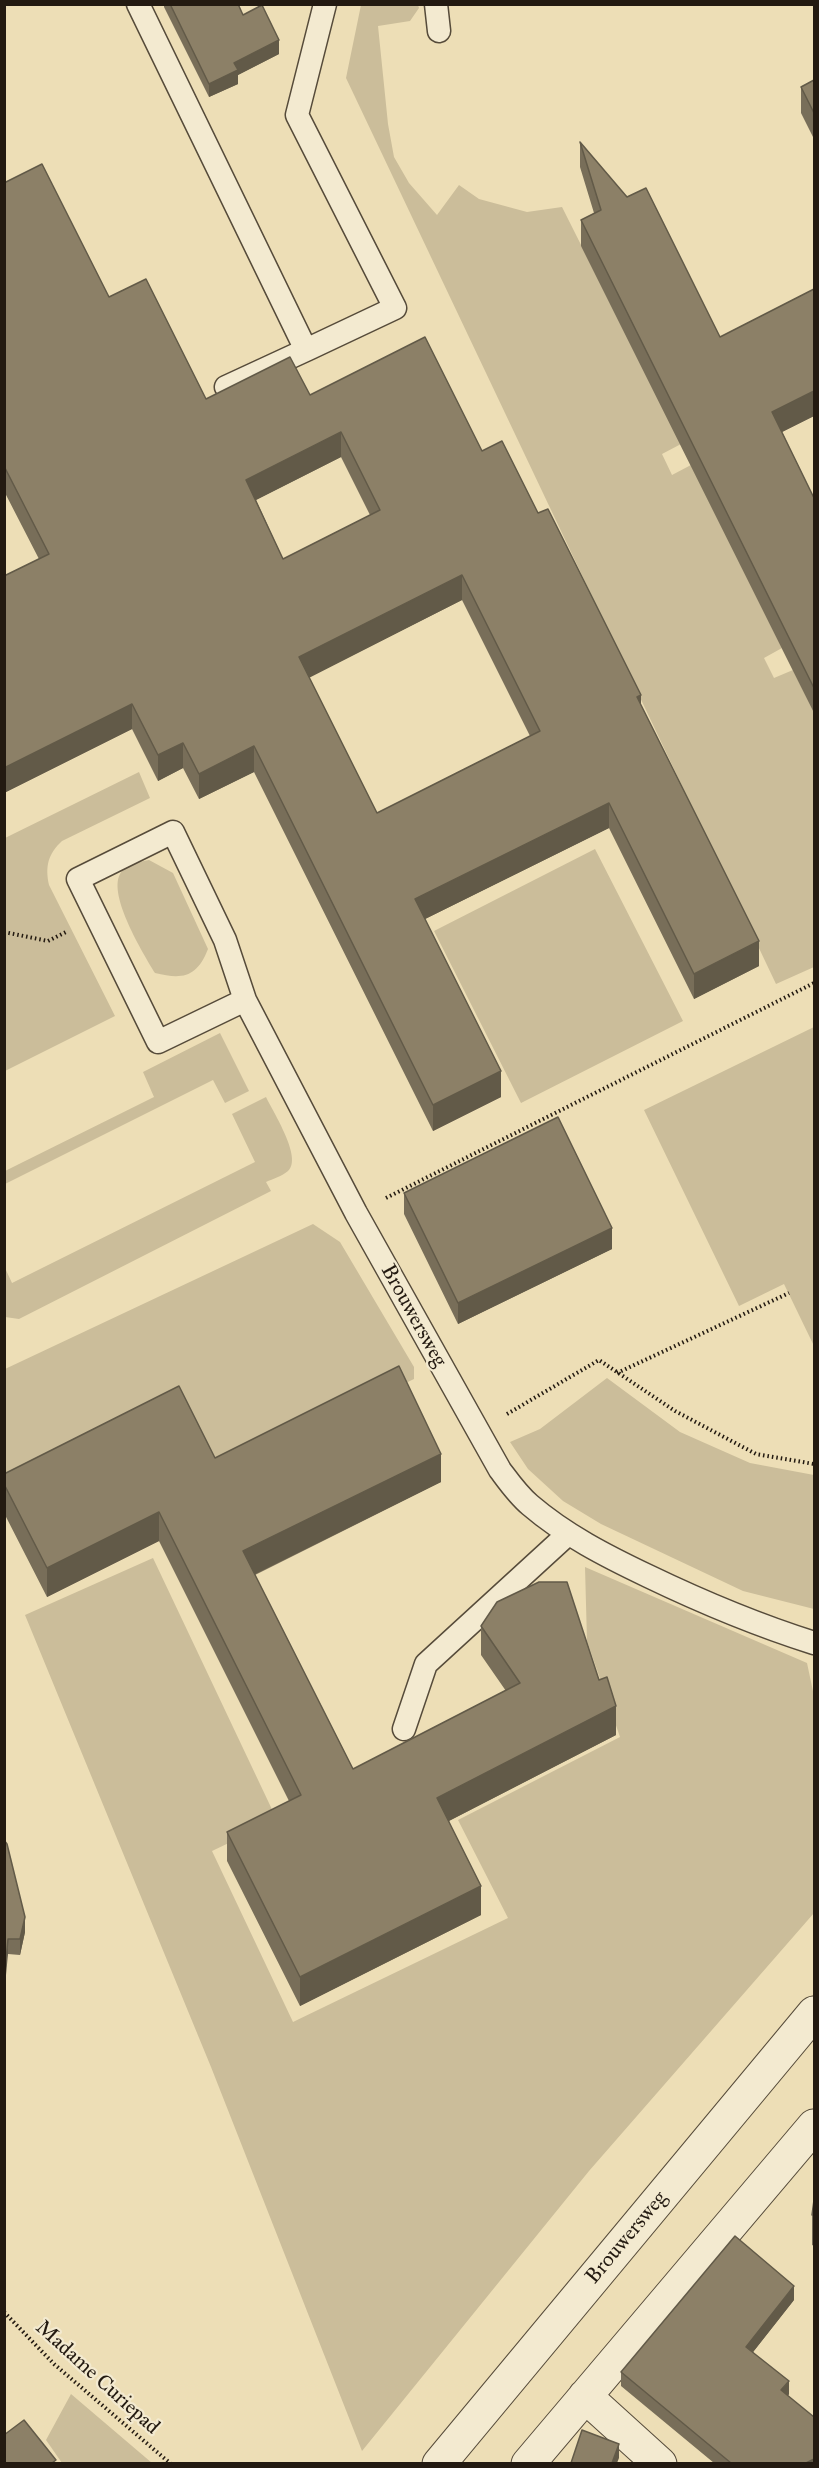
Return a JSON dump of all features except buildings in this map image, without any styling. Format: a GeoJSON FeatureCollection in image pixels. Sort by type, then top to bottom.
{"type":"FeatureCollection","features":[{"type":"Feature","properties":{"kind":"street","name":"Brouwersweg"},"geometry":{"type":"LineString","coordinates":[[439,2463],[814,2013]]}},
{"type":"Feature","properties":{"kind":"street"},"geometry":{"type":"LineString","coordinates":[[528,2463],[814,2126]]}},
{"type":"Feature","properties":{"kind":"street"},"geometry":{"type":"LineString","coordinates":[[585,2396],[660,2463]]}},
{"type":"Feature","properties":{"kind":"lane"},"geometry":{"type":"LineString","coordinates":[[138,4],[306,350]]}},
{"type":"Feature","properties":{"kind":"lane"},"geometry":{"type":"LineString","coordinates":[[226,387],[395,308],[297,115],[325,4]]}},
{"type":"Feature","properties":{"kind":"lane"},"geometry":{"type":"LineString","coordinates":[[436,4],[439,31]]}},
{"type":"Feature","properties":{"kind":"lane","name":"Brouwersweg"},"geometry":{"type":"LineString","coordinates":[[245,1000],[158,1042],[78,879],[173,832],[225,940],[245,1000],[356,1213],[478,1432],[514,1489],[529,1504],[568,1534],[677,1590],[735,1615],[814,1643]]}},
{"type":"Feature","properties":{"kind":"lane"},"geometry":{"type":"LineString","coordinates":[[404,1729],[426,1664],[568,1534]]}},
{"type":"Feature","properties":{"kind":"path"},"geometry":{"type":"LineString","coordinates":[[4,932],[48,941],[71,929]]}},
{"type":"Feature","properties":{"kind":"path"},"geometry":{"type":"LineString","coordinates":[[387,1197],[814,983]]}},
{"type":"Feature","properties":{"kind":"path"},"geometry":{"type":"LineString","coordinates":[[617,1373],[789,1293]]}},
{"type":"Feature","properties":{"kind":"path"},"geometry":{"type":"LineString","coordinates":[[478,1432],[599,1360],[675,1411],[756,1454],[814,1464]]}},
{"type":"Feature","properties":{"kind":"path","name":"Madame Curiepad"},"geometry":{"type":"LineString","coordinates":[[4,2312],[54,2364],[171,2463]]}},
{"type":"Feature","properties":{"kind":"shaded area"},"geometry":{"type":"Polygon","coordinates":[[[361,5],[418,5],[419,8],[410,21],[378,26],[388,124],[394,157],[409,183],[437,215],[459,185],[479,199],[527,212],[562,207],[681,444],[662,454],[672,475],[691,465],[782,648],[764,658],[774,678],[793,670],[814,713],[814,967],[776,984],[346,78],[361,5]]]}},
{"type":"Feature","properties":{"kind":"shaded area"},"geometry":{"type":"Polygon","coordinates":[[[139,772],[150,798],[62,841],[51,856],[47,872],[49,885],[115,1016],[5,1071],[5,838],[139,772]]]}},
{"type":"Feature","properties":{"kind":"shaded area"},"geometry":{"type":"Polygon","coordinates":[[[595,849],[683,1021],[521,1103],[434,931],[595,849]]]}},
{"type":"Feature","properties":{"kind":"shaded area"},"geometry":{"type":"Polygon","coordinates":[[[149,860],[173,873],[208,949],[199,966],[188,974],[174,976],[155,973],[135,939],[123,910],[118,884],[120,874],[129,866],[149,860]]]}},
{"type":"Feature","properties":{"kind":"shaded area"},"geometry":{"type":"Polygon","coordinates":[[[814,1027],[814,1346],[784,1284],[739,1306],[644,1110],[814,1027]]]}},
{"type":"Feature","properties":{"kind":"shaded area"},"geometry":{"type":"Polygon","coordinates":[[[220,1033],[249,1091],[225,1103],[213,1080],[5,1184],[5,1171],[154,1097],[143,1072],[220,1033]]]}},
{"type":"Feature","properties":{"kind":"shaded area"},"geometry":{"type":"Polygon","coordinates":[[[266,1097],[285,1135],[292,1156],[292,1165],[288,1171],[266,1182],[271,1191],[19,1319],[5,1317],[5,1268],[12,1283],[255,1162],[232,1114],[266,1097]]]}},
{"type":"Feature","properties":{"kind":"shaded area"},"geometry":{"type":"Polygon","coordinates":[[[313,1224],[340,1242],[414,1367],[414,1379],[218,1474],[5,1494],[5,1369],[313,1224]]]}},
{"type":"Feature","properties":{"kind":"shaded area"},"geometry":{"type":"Polygon","coordinates":[[[607,1378],[680,1432],[750,1463],[814,1475],[814,1609],[743,1591],[601,1524],[563,1501],[528,1469],[510,1442],[540,1429],[607,1378]]]}},
{"type":"Feature","properties":{"kind":"shaded area"},"geometry":{"type":"Polygon","coordinates":[[[153,1558],[277,1820],[212,1851],[293,2022],[508,1918],[458,1820],[620,1737],[587,1641],[585,1567],[807,1663],[814,1696],[814,1913],[589,2171],[362,2451],[211,2067],[25,1615],[153,1558]]]}},
{"type":"Feature","properties":{"kind":"shaded area"},"geometry":{"type":"Polygon","coordinates":[[[71,2394],[152,2463],[62,2463],[46,2440],[71,2394]]]}}]}
